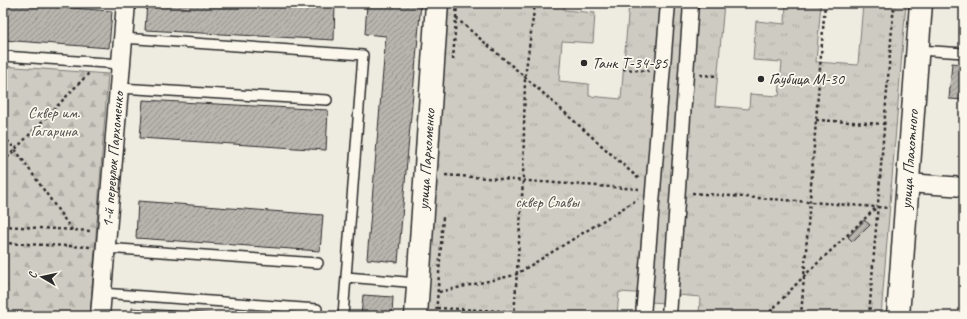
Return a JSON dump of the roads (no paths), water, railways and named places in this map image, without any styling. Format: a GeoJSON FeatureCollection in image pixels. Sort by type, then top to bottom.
{"type":"FeatureCollection","features":[{"type":"Feature","properties":{"kind":"street","name":"1-й переулок Пархоменко"},"geometry":{"type":"LineString","coordinates":[[100,316],[126,3]]}},
{"type":"Feature","properties":{"kind":"street","name":"улица Пархоменко"},"geometry":{"type":"LineString","coordinates":[[416,316],[437,3]]}},
{"type":"Feature","properties":{"kind":"street"},"geometry":{"type":"LineString","coordinates":[[643,316],[668,3]]}},
{"type":"Feature","properties":{"kind":"street"},"geometry":{"type":"LineString","coordinates":[[669,316],[691,3]]}},
{"type":"Feature","properties":{"kind":"street","name":"улица Плахотного"},"geometry":{"type":"LineString","coordinates":[[898,316],[922,3]]}},
{"type":"Feature","properties":{"kind":"street"},"geometry":{"type":"LineString","coordinates":[[908,183],[964,187]]}},
{"type":"Feature","properties":{"kind":"lane"},"geometry":{"type":"LineString","coordinates":[[123,38],[363,55],[343,316]]}},
{"type":"Feature","properties":{"kind":"lane"},"geometry":{"type":"LineString","coordinates":[[918,50],[964,52]]}},
{"type":"Feature","properties":{"kind":"lane"},"geometry":{"type":"LineString","coordinates":[[3,56],[121,64]]}},
{"type":"Feature","properties":{"kind":"lane"},"geometry":{"type":"LineString","coordinates":[[119,88],[327,100]]}},
{"type":"Feature","properties":{"kind":"lane"},"geometry":{"type":"LineString","coordinates":[[106,240],[318,263]]}},
{"type":"Feature","properties":{"kind":"lane"},"geometry":{"type":"LineString","coordinates":[[346,277],[418,283]]}},
{"type":"Feature","properties":{"kind":"lane"},"geometry":{"type":"LineString","coordinates":[[102,293],[317,309]]}},
{"type":"Feature","properties":{"kind":"place","name":"Танк Т-34-85"},"geometry":{"type":"Point","coordinates":[584,63]}},
{"type":"Feature","properties":{"kind":"place","name":"Гаубица М-30"},"geometry":{"type":"Point","coordinates":[761,79]}},
{"type":"Feature","properties":{"kind":"park label","name":"Сквер им. Гагарина"},"geometry":{"type":"Point","coordinates":[54,122]}},
{"type":"Feature","properties":{"kind":"park label","name":"сквер Славы"},"geometry":{"type":"Point","coordinates":[547,202]}}]}
